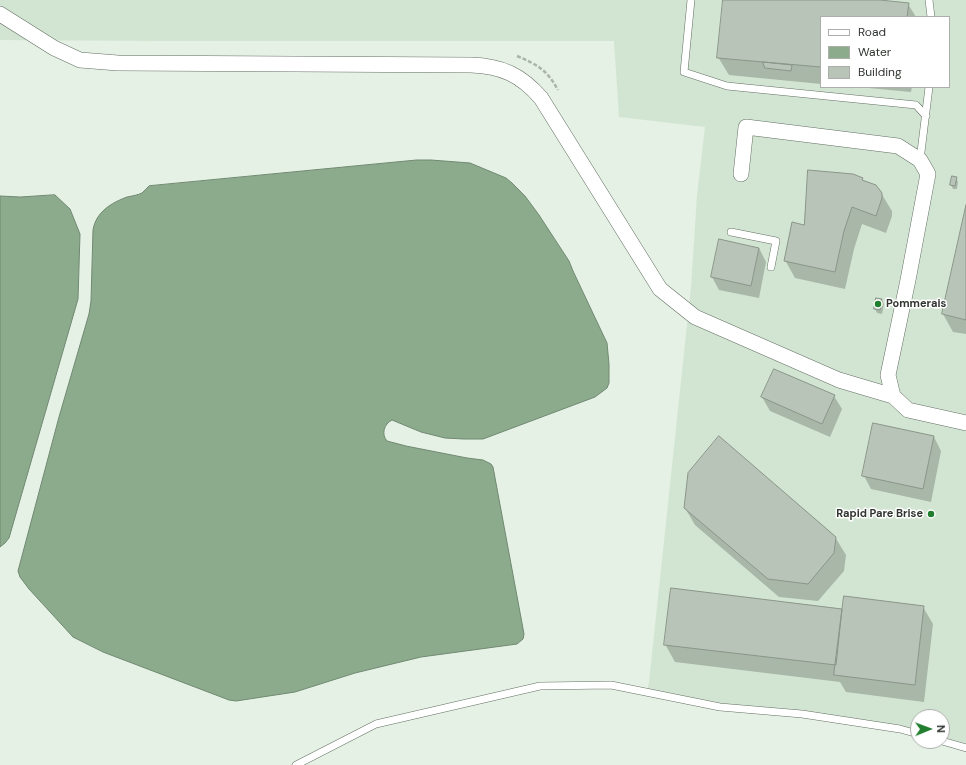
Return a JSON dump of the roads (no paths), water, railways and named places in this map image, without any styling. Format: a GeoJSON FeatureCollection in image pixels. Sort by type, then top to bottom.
{"type":"FeatureCollection","features":[{"type":"Feature","properties":{"kind":"street"},"geometry":{"type":"LineString","coordinates":[[0,14],[54,48],[80,60],[118,63],[471,65],[498,68],[512,73],[523,80],[541,98],[660,289],[695,318],[839,380],[892,396],[908,410],[966,423]]}},
{"type":"Feature","properties":{"kind":"street"},"geometry":{"type":"LineString","coordinates":[[741,174],[746,127],[898,146],[920,160],[928,174],[888,375],[892,396]]}},
{"type":"Feature","properties":{"kind":"lane"},"geometry":{"type":"LineString","coordinates":[[691,0],[684,72],[727,86],[916,105],[926,116]]}},
{"type":"Feature","properties":{"kind":"lane"},"geometry":{"type":"LineString","coordinates":[[929,0],[930,16]]}},
{"type":"Feature","properties":{"kind":"lane"},"geometry":{"type":"LineString","coordinates":[[920,160],[929,88]]}},
{"type":"Feature","properties":{"kind":"lane"},"geometry":{"type":"LineString","coordinates":[[731,232],[776,241],[771,267]]}},
{"type":"Feature","properties":{"kind":"lane"},"geometry":{"type":"LineString","coordinates":[[296,765],[376,724],[540,686],[611,685],[720,707],[802,714],[910,732]]}},
{"type":"Feature","properties":{"kind":"lane"},"geometry":{"type":"LineString","coordinates":[[950,743],[966,748]]}},
{"type":"Feature","properties":{"kind":"water"},"geometry":{"type":"Polygon","coordinates":[[[417,160],[470,163],[506,178],[512,183],[525,196],[539,215],[569,261],[607,343],[609,383],[607,388],[595,397],[483,439],[445,438],[421,432],[392,420],[384,429],[384,435],[387,441],[406,446],[483,460],[491,464],[493,467],[524,634],[523,639],[517,644],[421,657],[355,673],[295,692],[236,701],[229,700],[103,652],[73,637],[29,589],[20,577],[18,571],[59,417],[89,314],[91,301],[93,230],[97,218],[110,205],[127,197],[142,193],[149,186],[417,160]]]}},
{"type":"Feature","properties":{"kind":"water"},"geometry":{"type":"Polygon","coordinates":[[[55,195],[70,209],[80,234],[78,299],[9,538],[0,547],[0,196],[20,197],[55,195]]]}},
{"type":"Feature","properties":{"kind":"place","name":"Pommerais"},"geometry":{"type":"Point","coordinates":[878,304]}},
{"type":"Feature","properties":{"kind":"place","name":"Rapid Pare Brise"},"geometry":{"type":"Point","coordinates":[931,514]}}]}
